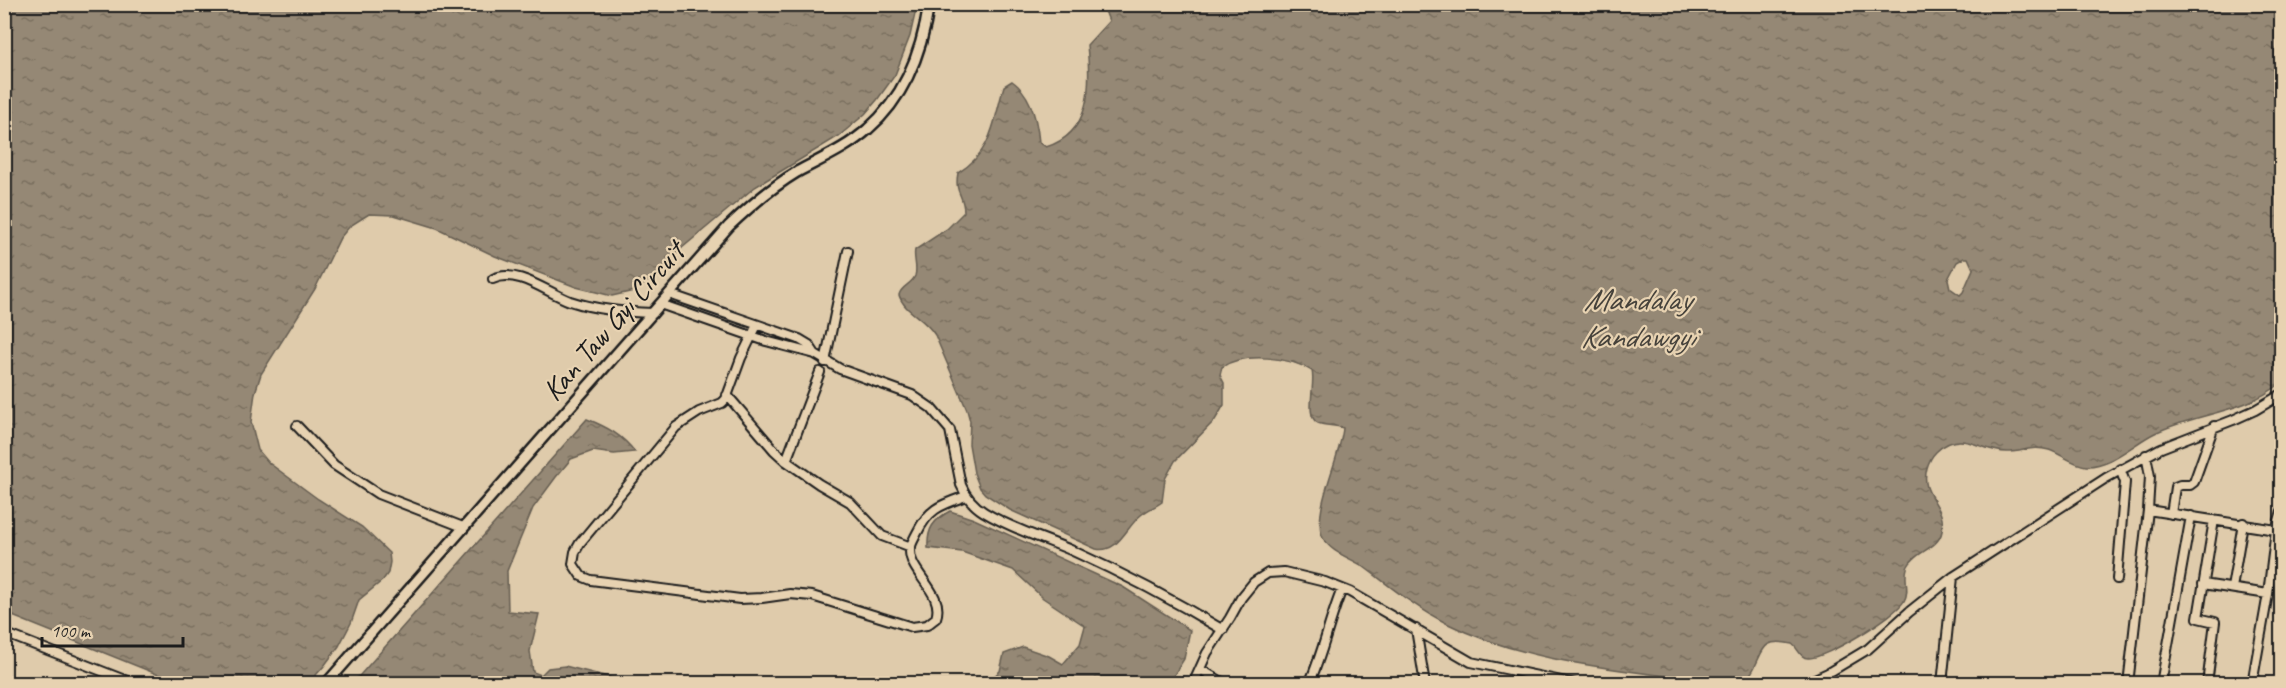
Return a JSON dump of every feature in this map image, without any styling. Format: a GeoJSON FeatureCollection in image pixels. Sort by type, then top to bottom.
{"type":"FeatureCollection","features":[{"type":"Feature","properties":{"kind":"street","name":"Kan Taw Gyi Circuit"},"geometry":{"type":"LineString","coordinates":[[326,684],[729,226],[754,202],[797,172],[826,158],[850,142],[876,120],[895,98],[915,64],[922,42],[929,4]]}},
{"type":"Feature","properties":{"kind":"street"},"geometry":{"type":"LineString","coordinates":[[825,362],[848,251]]}},
{"type":"Feature","properties":{"kind":"street"},"geometry":{"type":"LineString","coordinates":[[493,279],[505,276],[525,279],[570,301],[613,311],[653,314]]}},
{"type":"Feature","properties":{"kind":"street"},"geometry":{"type":"LineString","coordinates":[[669,294],[799,339],[809,345],[825,362],[912,395],[939,416],[950,430],[957,473],[966,496],[986,513],[1073,551],[1181,604],[1223,630]]}},
{"type":"Feature","properties":{"kind":"street"},"geometry":{"type":"LineString","coordinates":[[660,304],[752,336],[815,354]]}},
{"type":"Feature","properties":{"kind":"street"},"geometry":{"type":"LineString","coordinates":[[757,325],[722,403],[699,412],[676,427],[580,543],[575,552],[573,564],[581,576],[591,580],[740,599],[790,594],[812,596],[894,622],[921,627],[936,618],[937,607],[932,593],[911,557],[911,547],[925,518],[932,510],[966,496]]}},
{"type":"Feature","properties":{"kind":"street"},"geometry":{"type":"LineString","coordinates":[[786,460],[820,372]]}},
{"type":"Feature","properties":{"kind":"street"},"geometry":{"type":"LineString","coordinates":[[1804,684],[1868,650],[1953,576],[2120,469],[2146,455],[2255,410],[2282,394]]}},
{"type":"Feature","properties":{"kind":"street"},"geometry":{"type":"LineString","coordinates":[[727,395],[774,450],[786,460],[819,484],[850,502],[882,537],[911,547]]}},
{"type":"Feature","properties":{"kind":"street"},"geometry":{"type":"LineString","coordinates":[[297,426],[334,465],[378,494],[463,527]]}},
{"type":"Feature","properties":{"kind":"street"},"geometry":{"type":"LineString","coordinates":[[2171,514],[2175,487],[2190,485],[2194,482],[2214,426]]}},
{"type":"Feature","properties":{"kind":"street"},"geometry":{"type":"LineString","coordinates":[[2128,684],[2148,510],[2150,476],[2146,455]]}},
{"type":"Feature","properties":{"kind":"street"},"geometry":{"type":"LineString","coordinates":[[2117,579],[2125,482],[2120,469]]}},
{"type":"Feature","properties":{"kind":"street"},"geometry":{"type":"LineString","coordinates":[[2148,510],[2243,523],[2276,530]]}},
{"type":"Feature","properties":{"kind":"street"},"geometry":{"type":"LineString","coordinates":[[2270,684],[2252,682],[2268,594],[2276,530],[2281,512]]}},
{"type":"Feature","properties":{"kind":"street"},"geometry":{"type":"LineString","coordinates":[[2161,684],[2191,516]]}},
{"type":"Feature","properties":{"kind":"street"},"geometry":{"type":"LineString","coordinates":[[2207,684],[2215,622],[2198,618],[2214,520]]}},
{"type":"Feature","properties":{"kind":"street"},"geometry":{"type":"LineString","coordinates":[[2232,588],[2243,523]]}},
{"type":"Feature","properties":{"kind":"street"},"geometry":{"type":"LineString","coordinates":[[1192,684],[1207,653],[1223,630],[1240,598],[1254,582],[1268,573],[1284,572],[1342,589],[1471,662],[1576,684]]}},
{"type":"Feature","properties":{"kind":"street"},"geometry":{"type":"LineString","coordinates":[[1942,684],[1953,576]]}},
{"type":"Feature","properties":{"kind":"street"},"geometry":{"type":"LineString","coordinates":[[2203,584],[2268,594]]}},
{"type":"Feature","properties":{"kind":"street"},"geometry":{"type":"LineString","coordinates":[[1309,684],[1326,640],[1330,618],[1342,589]]}},
{"type":"Feature","properties":{"kind":"street"},"geometry":{"type":"LineString","coordinates":[[1416,629],[1425,684]]}},
{"type":"Feature","properties":{"kind":"street"},"geometry":{"type":"LineString","coordinates":[[4,633],[135,684]]}},
{"type":"Feature","properties":{"kind":"street"},"geometry":{"type":"LineString","coordinates":[[1200,669],[1225,684]]}},
{"type":"Feature","properties":{"kind":"water"},"geometry":{"type":"Polygon","coordinates":[[[4,5],[917,5],[910,36],[895,75],[865,114],[839,136],[755,187],[682,248],[653,278],[634,291],[612,296],[576,287],[495,256],[437,228],[394,215],[369,214],[350,226],[340,238],[315,289],[261,374],[255,393],[251,422],[258,450],[269,463],[318,499],[362,527],[389,553],[388,573],[359,600],[351,623],[339,646],[308,684],[179,683],[5,613],[4,5]]]}},
{"type":"Feature","properties":{"kind":"water","name":"Mandalay Kandawgyi"},"geometry":{"type":"Polygon","coordinates":[[[1100,5],[2281,5],[2281,383],[2252,401],[2155,433],[2113,459],[2095,465],[2081,465],[2043,449],[1998,451],[1963,441],[1945,445],[1931,457],[1926,478],[1927,486],[1941,514],[1942,531],[1936,542],[1911,561],[1908,566],[1906,597],[1899,608],[1844,645],[1816,657],[1803,656],[1792,644],[1781,642],[1767,645],[1749,676],[1738,680],[1716,682],[1692,680],[1577,663],[1497,644],[1446,623],[1424,611],[1364,567],[1331,548],[1323,538],[1320,527],[1321,514],[1343,428],[1321,424],[1314,420],[1311,407],[1312,371],[1292,362],[1255,358],[1232,362],[1222,367],[1220,375],[1224,383],[1224,405],[1215,420],[1175,461],[1165,479],[1162,502],[1141,515],[1116,544],[1104,549],[1096,549],[1010,510],[985,494],[980,488],[974,473],[969,444],[970,421],[967,410],[935,335],[905,306],[899,295],[915,276],[915,250],[947,229],[964,212],[957,185],[958,173],[970,164],[985,146],[994,124],[1004,86],[1012,81],[1024,93],[1035,116],[1039,142],[1046,147],[1061,140],[1072,131],[1080,119],[1088,91],[1087,45],[1109,21],[1104,8],[1100,5]],[[1968,258],[1957,262],[1948,279],[1950,288],[1960,295],[1973,269],[1968,258]]]}},
{"type":"Feature","properties":{"kind":"water"},"geometry":{"type":"Polygon","coordinates":[[[587,419],[614,432],[635,452],[614,454],[593,451],[571,459],[556,477],[533,508],[507,571],[508,611],[539,614],[530,651],[533,672],[541,675],[548,668],[565,666],[632,683],[353,683],[587,419]]]}},
{"type":"Feature","properties":{"kind":"water"},"geometry":{"type":"Polygon","coordinates":[[[950,511],[974,519],[1123,587],[1190,630],[1184,659],[1169,683],[986,683],[1000,671],[1004,654],[1023,647],[1049,656],[1063,664],[1080,644],[1085,626],[1043,598],[1013,570],[962,552],[928,548],[932,526],[950,511]]]}},
{"type":"Feature","properties":{"kind":"water"},"geometry":{"type":"Polygon","coordinates":[[[723,678],[732,681],[769,679],[806,683],[723,683],[723,678]]]}}]}
